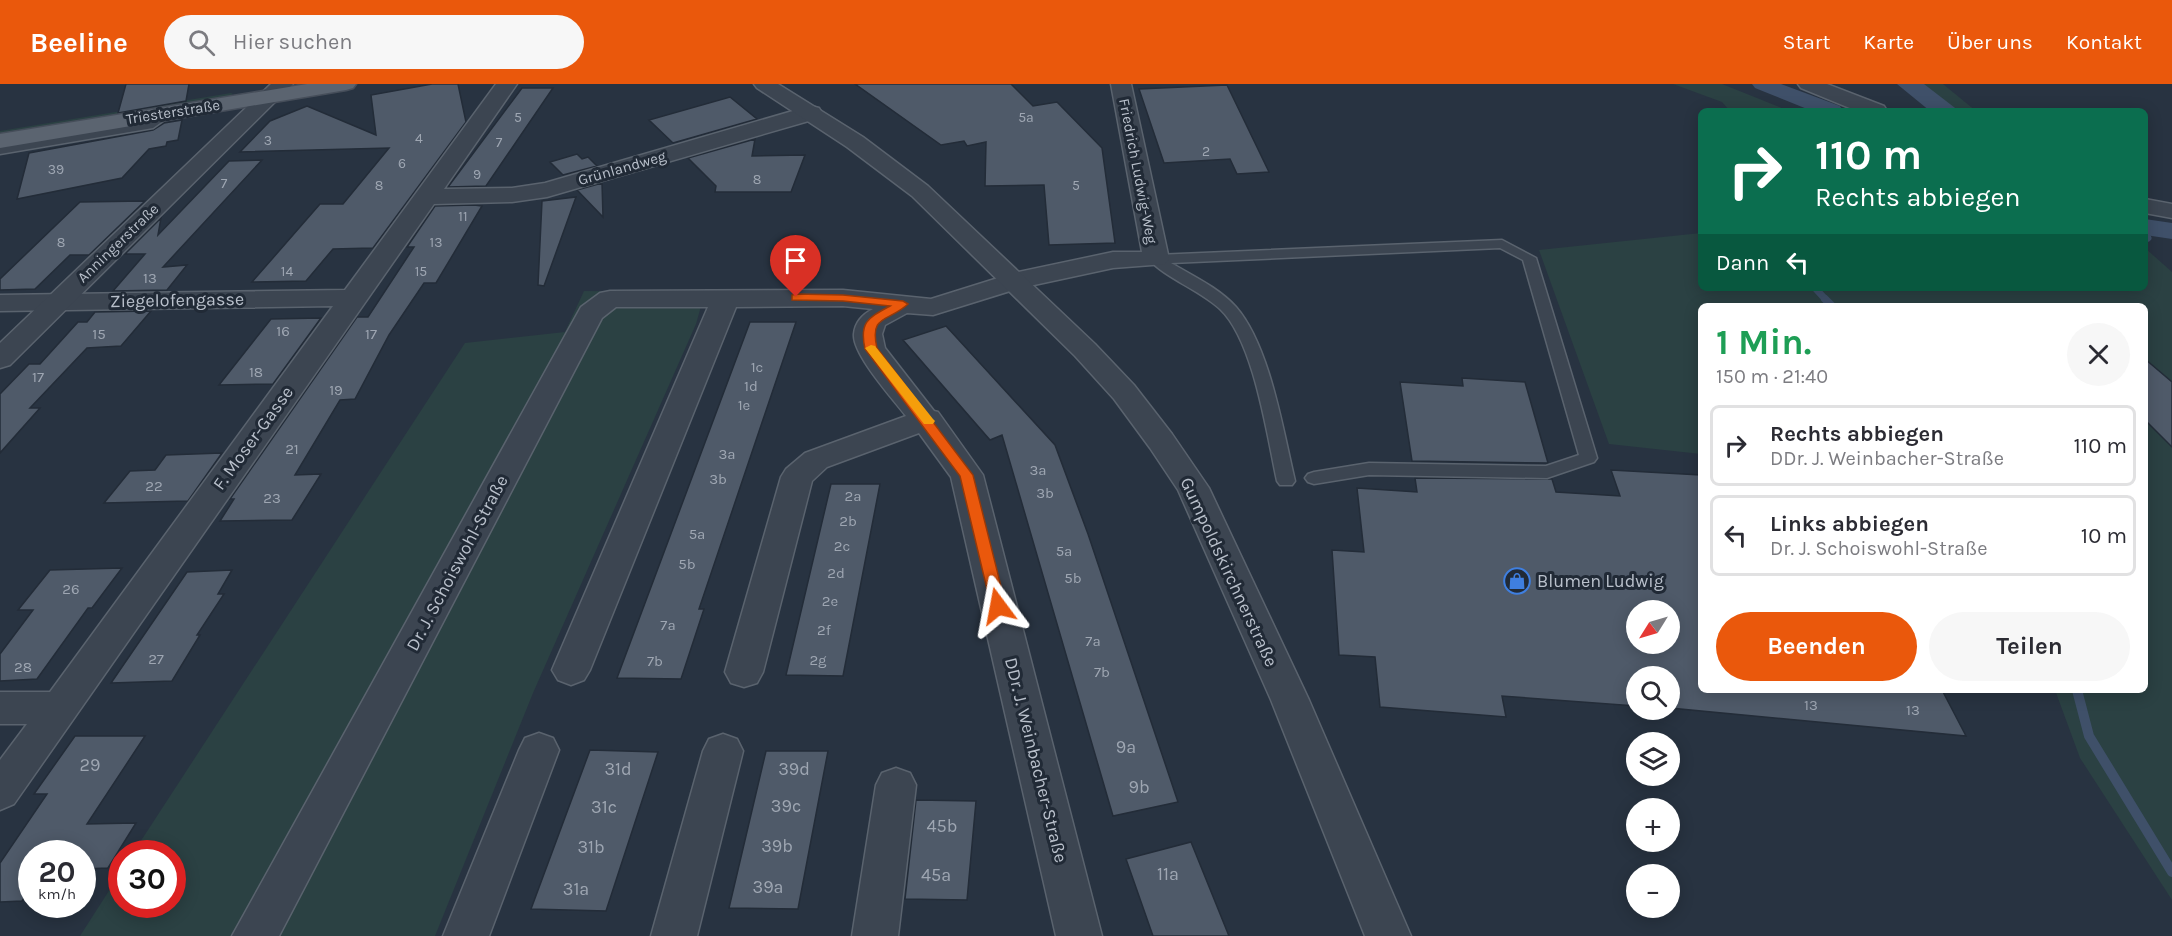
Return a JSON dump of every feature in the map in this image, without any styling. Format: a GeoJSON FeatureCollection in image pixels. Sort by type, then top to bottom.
{"type":"FeatureCollection","features":[{"type":"Feature","properties":{"kind":"main road","name":"Triesterstraße"},"geometry":{"type":"LineString","coordinates":[[0,127],[274,88],[346,84]]}},
{"type":"Feature","properties":{"kind":"main road","name":"Triesterstraße"},"geometry":{"type":"LineString","coordinates":[[0,141],[171,113],[274,88]]}},
{"type":"Feature","properties":{"kind":"street","name":"F. Moser-Gasse"},"geometry":{"type":"LineString","coordinates":[[0,792],[507,84]]}},
{"type":"Feature","properties":{"kind":"street","name":"Gumpoldskirchnerstraße"},"geometry":{"type":"LineString","coordinates":[[764,84],[899,173],[1085,350],[1124,392],[1193,488],[1290,700],[1388,936]]}},
{"type":"Feature","properties":{"kind":"street","name":"Friedrich Ludwig-Weg"},"geometry":{"type":"LineString","coordinates":[[1014,281],[1113,260],[1156,259],[1121,84]]}},
{"type":"Feature","properties":{"kind":"street"},"geometry":{"type":"LineString","coordinates":[[1808,84],[1868,108]]}},
{"type":"Feature","properties":{"kind":"street","name":"Anningerstraße"},"geometry":{"type":"LineString","coordinates":[[0,359],[274,88]]}},
{"type":"Feature","properties":{"kind":"street"},"geometry":{"type":"LineString","coordinates":[[171,113],[224,115],[235,120],[237,127]]}},
{"type":"Feature","properties":{"kind":"street","name":"Grünlandweg"},"geometry":{"type":"LineString","coordinates":[[428,197],[512,195],[548,190],[811,113]]}},
{"type":"Feature","properties":{"kind":"street"},"geometry":{"type":"LineString","coordinates":[[2148,207],[2172,211]]}},
{"type":"Feature","properties":{"kind":"street","name":"Dr. J. Schoiswohl-Straße"},"geometry":{"type":"LineString","coordinates":[[255,936],[591,313],[610,299],[843,298],[933,307],[1014,281]]}},
{"type":"Feature","properties":{"kind":"street"},"geometry":{"type":"LineString","coordinates":[[571,670],[726,297]]}},
{"type":"Feature","properties":{"kind":"street","name":"Ziegelofengasse"},"geometry":{"type":"LineString","coordinates":[[0,303],[354,298]]}},
{"type":"Feature","properties":{"kind":"street","name":"DDr. J. Weinbacher-Straße"},"geometry":{"type":"LineString","coordinates":[[903,304],[873,321],[868,334],[871,349],[927,419],[967,475],[1079,936]]}},
{"type":"Feature","properties":{"kind":"street"},"geometry":{"type":"LineString","coordinates":[[744,672],[797,477],[816,460],[927,419]]}},
{"type":"Feature","properties":{"kind":"street"},"geometry":{"type":"LineString","coordinates":[[0,708],[60,708]]}},
{"type":"Feature","properties":{"kind":"street"},"geometry":{"type":"LineString","coordinates":[[466,936],[539,750]]}},
{"type":"Feature","properties":{"kind":"street"},"geometry":{"type":"LineString","coordinates":[[674,936],[723,752]]}},
{"type":"Feature","properties":{"kind":"street"},"geometry":{"type":"LineString","coordinates":[[875,936],[896,785]]}},
{"type":"Feature","properties":{"kind":"lane"},"geometry":{"type":"LineString","coordinates":[[0,150],[149,125],[171,113]]}},
{"type":"Feature","properties":{"kind":"lane"},"geometry":{"type":"LineString","coordinates":[[1156,259],[1502,244],[1529,258],[1588,458],[1547,472],[1369,468],[1314,478]]}},
{"type":"Feature","properties":{"kind":"lane"},"geometry":{"type":"LineString","coordinates":[[1156,259],[1210,293],[1232,312],[1247,339],[1260,375],[1286,481]]}},
{"type":"Feature","properties":{"kind":"green space"},"geometry":{"type":"Polygon","coordinates":[[[1673,84],[1722,84],[1782,108],[1727,108],[1722,102],[1673,84]]]}},
{"type":"Feature","properties":{"kind":"green space"},"geometry":{"type":"Polygon","coordinates":[[[1921,84],[1943,84],[1972,108],[1952,108],[1921,84]]]}},
{"type":"Feature","properties":{"kind":"green space"},"geometry":{"type":"Polygon","coordinates":[[[233,94],[229,96],[0,136],[0,131],[233,94]]]}},
{"type":"Feature","properties":{"kind":"green space"},"geometry":{"type":"Polygon","coordinates":[[[1698,233],[1698,291],[2148,291],[2148,251],[2172,272],[2172,900],[2080,758],[2056,693],[2148,693],[2148,303],[1698,303],[1698,454],[1609,444],[1539,250],[1698,233]]]}},
{"type":"Feature","properties":{"kind":"green space"},"geometry":{"type":"Polygon","coordinates":[[[584,291],[705,292],[696,324],[533,693],[435,936],[80,936],[92,918],[96,918],[96,911],[108,892],[108,918],[186,918],[186,840],[141,840],[465,343],[565,332],[584,291]]]}},
{"type":"Feature","properties":{"kind":"water"},"geometry":{"type":"Polygon","coordinates":[[[1897,84],[1924,84],[1955,108],[1926,108],[1897,84]]]}},
{"type":"Feature","properties":{"kind":"building"},"geometry":{"type":"Polygon","coordinates":[[[126,84],[189,84],[186,101],[118,113],[126,84]]]}},
{"type":"Feature","properties":{"kind":"building"},"geometry":{"type":"Polygon","coordinates":[[[432,84],[458,84],[466,122],[373,248],[333,249],[306,281],[252,282],[320,204],[343,204],[389,148],[240,152],[270,121],[307,106],[376,135],[371,95],[432,84]]]}},
{"type":"Feature","properties":{"kind":"building"},"geometry":{"type":"Polygon","coordinates":[[[855,84],[1011,84],[1033,106],[1057,102],[1102,148],[1115,243],[1049,245],[1044,185],[985,186],[986,142],[967,146],[964,141],[941,145],[855,84]]]}},
{"type":"Feature","properties":{"kind":"building"},"geometry":{"type":"Polygon","coordinates":[[[1227,85],[1269,172],[1237,174],[1230,159],[1164,163],[1139,89],[1227,85]]]}},
{"type":"Feature","properties":{"kind":"building"},"geometry":{"type":"Polygon","coordinates":[[[522,88],[553,88],[486,186],[448,187],[522,88]]]}},
{"type":"Feature","properties":{"kind":"building"},"geometry":{"type":"Polygon","coordinates":[[[730,97],[757,119],[673,143],[649,120],[730,97]]]}},
{"type":"Feature","properties":{"kind":"building"},"geometry":{"type":"Polygon","coordinates":[[[182,120],[178,140],[167,142],[166,146],[149,149],[122,178],[17,199],[29,153],[153,130],[164,123],[182,120]]]}},
{"type":"Feature","properties":{"kind":"building"},"geometry":{"type":"Polygon","coordinates":[[[755,139],[752,156],[805,155],[791,192],[715,192],[716,186],[688,158],[755,139]]]}},
{"type":"Feature","properties":{"kind":"building"},"geometry":{"type":"Polygon","coordinates":[[[577,154],[582,159],[588,157],[597,166],[563,175],[550,162],[577,154]]]}},
{"type":"Feature","properties":{"kind":"building"},"geometry":{"type":"Polygon","coordinates":[[[262,160],[163,267],[187,265],[167,290],[113,291],[145,254],[125,254],[161,218],[158,235],[229,161],[262,160]]]}},
{"type":"Feature","properties":{"kind":"building"},"geometry":{"type":"Polygon","coordinates":[[[602,183],[603,217],[577,190],[602,183]]]}},
{"type":"Feature","properties":{"kind":"building"},"geometry":{"type":"Polygon","coordinates":[[[576,197],[544,286],[538,285],[542,201],[576,197]]]}},
{"type":"Feature","properties":{"kind":"building"},"geometry":{"type":"Polygon","coordinates":[[[145,201],[89,255],[70,255],[35,289],[0,290],[0,279],[80,202],[145,201]]]}},
{"type":"Feature","properties":{"kind":"building"},"geometry":{"type":"Polygon","coordinates":[[[435,206],[482,206],[436,283],[424,283],[389,335],[355,399],[340,400],[295,475],[321,474],[292,520],[220,521],[234,499],[230,499],[357,317],[368,317],[414,247],[407,247],[435,206]]]}},
{"type":"Feature","properties":{"kind":"building"},"geometry":{"type":"Polygon","coordinates":[[[151,311],[121,346],[87,348],[30,408],[40,408],[0,453],[0,394],[29,364],[40,364],[78,322],[87,322],[95,312],[151,311]]]}},
{"type":"Feature","properties":{"kind":"building"},"geometry":{"type":"Polygon","coordinates":[[[321,318],[273,384],[219,385],[271,319],[321,318]]]}},
{"type":"Feature","properties":{"kind":"building"},"geometry":{"type":"Polygon","coordinates":[[[750,322],[796,322],[699,609],[704,609],[681,679],[617,678],[750,322]]]}},
{"type":"Feature","properties":{"kind":"building"},"geometry":{"type":"Polygon","coordinates":[[[946,326],[1055,445],[1088,534],[1178,802],[1113,816],[1002,435],[990,440],[903,340],[946,326]]]}},
{"type":"Feature","properties":{"kind":"building"},"geometry":{"type":"Polygon","coordinates":[[[2148,362],[2172,382],[2172,447],[2148,423],[2148,362]]]}},
{"type":"Feature","properties":{"kind":"building"},"geometry":{"type":"Polygon","coordinates":[[[1462,378],[1525,382],[1548,463],[1412,461],[1400,382],[1463,386],[1462,378]]]}},
{"type":"Feature","properties":{"kind":"building"},"geometry":{"type":"Polygon","coordinates":[[[222,453],[188,501],[104,503],[130,471],[155,470],[166,455],[222,453]]]}},
{"type":"Feature","properties":{"kind":"building","name":"Blumen Ludwig"},"geometry":{"type":"Polygon","coordinates":[[[1611,470],[1698,475],[1698,693],[1944,693],[1966,736],[1680,709],[1680,666],[1626,666],[1626,705],[1502,696],[1506,717],[1380,707],[1375,657],[1339,655],[1332,550],[1364,552],[1357,488],[1417,492],[1415,478],[1552,479],[1556,492],[1620,496],[1611,470]]]}},
{"type":"Feature","properties":{"kind":"building"},"geometry":{"type":"Polygon","coordinates":[[[831,484],[880,484],[843,676],[786,675],[831,484]]]}},
{"type":"Feature","properties":{"kind":"building"},"geometry":{"type":"Polygon","coordinates":[[[122,568],[92,608],[88,608],[37,679],[0,681],[0,654],[33,610],[18,610],[50,570],[122,568]]]}},
{"type":"Feature","properties":{"kind":"building"},"geometry":{"type":"Polygon","coordinates":[[[232,570],[218,594],[224,594],[197,635],[200,635],[172,681],[111,683],[187,572],[232,570]]]}},
{"type":"Feature","properties":{"kind":"building"},"geometry":{"type":"Polygon","coordinates":[[[75,736],[145,736],[87,824],[136,823],[125,840],[108,840],[108,868],[96,868],[96,840],[18,840],[18,901],[0,902],[0,863],[47,794],[34,794],[75,736]]]}},
{"type":"Feature","properties":{"kind":"building"},"geometry":{"type":"Polygon","coordinates":[[[590,750],[658,752],[606,911],[531,909],[590,750]]]}},
{"type":"Feature","properties":{"kind":"building"},"geometry":{"type":"Polygon","coordinates":[[[766,751],[828,751],[798,909],[729,908],[766,751]]]}},
{"type":"Feature","properties":{"kind":"building"},"geometry":{"type":"Polygon","coordinates":[[[916,800],[976,801],[967,900],[905,899],[916,800]]]}},
{"type":"Feature","properties":{"kind":"building"},"geometry":{"type":"Polygon","coordinates":[[[1191,842],[1229,936],[1153,936],[1126,859],[1191,842]]]}},
{"type":"Feature","properties":{"kind":"waterway"},"geometry":{"type":"LineString","coordinates":[[1762,84],[1824,108]]}},
{"type":"Feature","properties":{"kind":"waterway"},"geometry":{"type":"LineString","coordinates":[[2148,227],[2172,231]]}},
{"type":"Feature","properties":{"kind":"waterway"},"geometry":{"type":"LineString","coordinates":[[1818,291],[1826,300]]}},
{"type":"Feature","properties":{"kind":"waterway"},"geometry":{"type":"LineString","coordinates":[[1826,300],[1829,303]]}},
{"type":"Feature","properties":{"kind":"waterway"},"geometry":{"type":"LineString","coordinates":[[2078,693],[2089,736],[2172,872]]}},
{"type":"Feature","properties":{"kind":"slow traffic"},"geometry":{"type":"LineString","coordinates":[[871,348],[928,421]]}},
{"type":"Feature","properties":{"kind":"place","name":"Blumen Ludwig"},"geometry":{"type":"Point","coordinates":[1517,581]}},
{"type":"Feature","properties":{"kind":"route"},"geometry":{"type":"LineString","coordinates":[[796,297],[843,298],[903,304],[885,312],[873,321],[868,334],[871,349],[927,419],[967,475],[998,606]]}}]}
